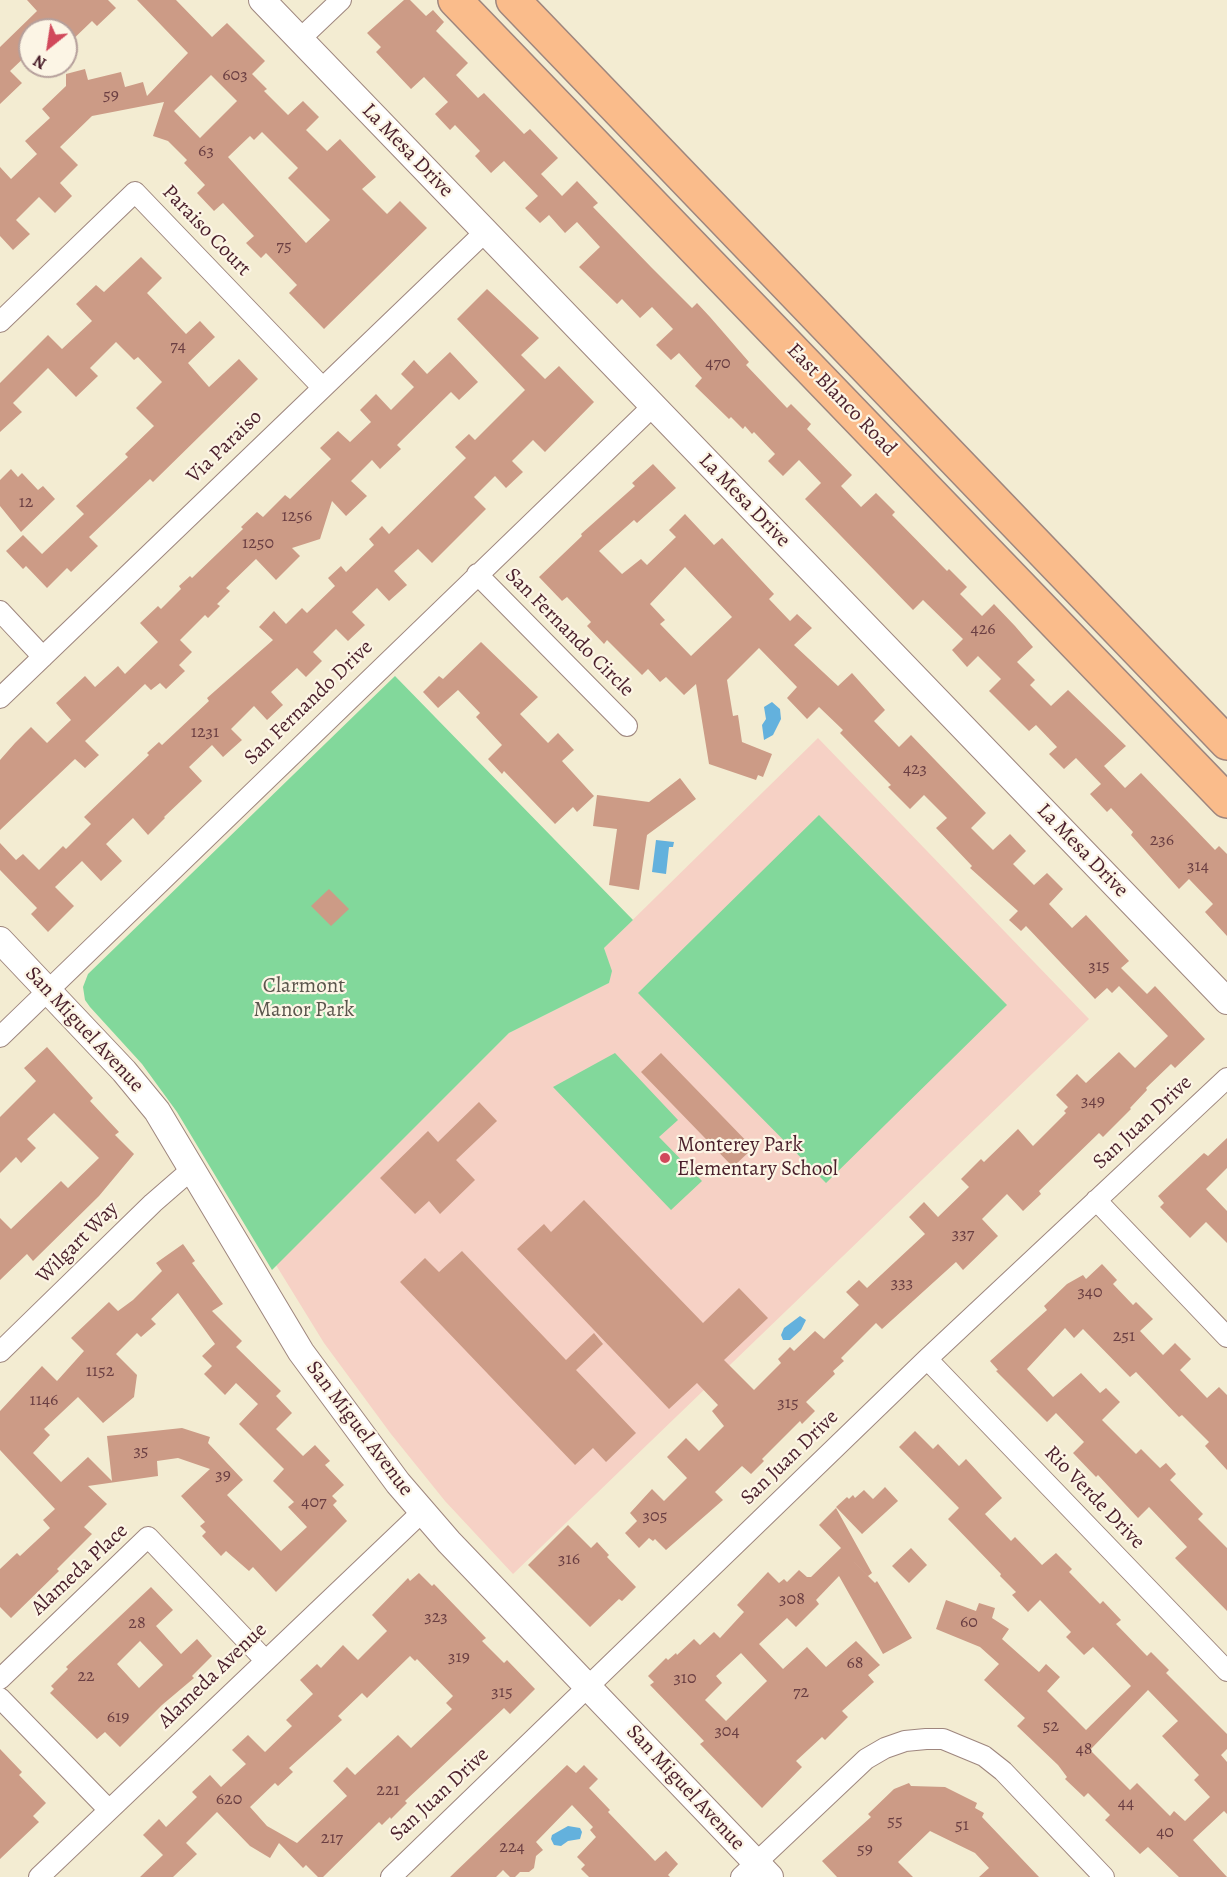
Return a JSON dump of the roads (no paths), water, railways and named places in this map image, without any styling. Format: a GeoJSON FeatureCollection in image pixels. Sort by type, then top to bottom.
{"type":"FeatureCollection","features":[{"type":"Feature","properties":{"kind":"highway","name":"East Blanco Road"},"geometry":{"type":"LineString","coordinates":[[455,0],[1227,801]]}},
{"type":"Feature","properties":{"kind":"highway","name":"East Blanco Road"},"geometry":{"type":"LineString","coordinates":[[513,0],[1227,743]]}},
{"type":"Feature","properties":{"kind":"street","name":"La Mesa Drive"},"geometry":{"type":"LineString","coordinates":[[262,0],[1227,1001]]}},
{"type":"Feature","properties":{"kind":"street"},"geometry":{"type":"LineString","coordinates":[[300,39],[341,0]]}},
{"type":"Feature","properties":{"kind":"street","name":"Paraiso Court"},"geometry":{"type":"LineString","coordinates":[[0,322],[135,192],[322,387]]}},
{"type":"Feature","properties":{"kind":"street","name":"Via Paraiso"},"geometry":{"type":"LineString","coordinates":[[0,698],[485,232]]}},
{"type":"Feature","properties":{"kind":"street","name":"San Fernando Drive"},"geometry":{"type":"LineString","coordinates":[[0,1037],[653,406]]}},
{"type":"Feature","properties":{"kind":"street","name":"San Fernando Circle"},"geometry":{"type":"LineString","coordinates":[[477,574],[627,726]]}},
{"type":"Feature","properties":{"kind":"street"},"geometry":{"type":"LineString","coordinates":[[0,610],[43,657]]}},
{"type":"Feature","properties":{"kind":"street","name":"San Miguel Avenue"},"geometry":{"type":"LineString","coordinates":[[0,940],[117,1063],[150,1102],[301,1352],[358,1432],[422,1512],[589,1687],[755,1872]]}},
{"type":"Feature","properties":{"kind":"street","name":"San Juan Drive"},"geometry":{"type":"LineString","coordinates":[[391,1877],[927,1359],[1227,1078]]}},
{"type":"Feature","properties":{"kind":"street","name":"Wilgart Way"},"geometry":{"type":"LineString","coordinates":[[0,1352],[147,1209],[191,1170]]}},
{"type":"Feature","properties":{"kind":"street"},"geometry":{"type":"LineString","coordinates":[[1096,1200],[1227,1337]]}},
{"type":"Feature","properties":{"kind":"street","name":"Rio Verde Drive"},"geometry":{"type":"LineString","coordinates":[[927,1359],[1227,1671]]}},
{"type":"Feature","properties":{"kind":"street","name":"Alameda Avenue"},"geometry":{"type":"LineString","coordinates":[[39,1877],[422,1512]]}},
{"type":"Feature","properties":{"kind":"street","name":"Alameda Place"},"geometry":{"type":"LineString","coordinates":[[0,1679],[148,1537],[265,1660]]}},
{"type":"Feature","properties":{"kind":"street"},"geometry":{"type":"LineString","coordinates":[[0,1698],[109,1810]]}},
{"type":"Feature","properties":{"kind":"street"},"geometry":{"type":"LineString","coordinates":[[755,1872],[866,1759],[905,1741],[943,1739],[984,1756],[1003,1771],[1104,1877]]}},
{"type":"Feature","properties":{"kind":"water"},"geometry":{"type":"Polygon","coordinates":[[[772,702],[780,709],[781,719],[773,735],[764,740],[762,725],[766,719],[764,707],[772,702]]]}},
{"type":"Feature","properties":{"kind":"water"},"geometry":{"type":"Polygon","coordinates":[[[656,840],[674,842],[673,847],[669,847],[666,874],[652,872],[656,840]]]}},
{"type":"Feature","properties":{"kind":"water"},"geometry":{"type":"Polygon","coordinates":[[[800,1316],[806,1320],[801,1330],[790,1340],[783,1340],[781,1335],[784,1328],[800,1316]]]}},
{"type":"Feature","properties":{"kind":"water"},"geometry":{"type":"Polygon","coordinates":[[[568,1826],[580,1828],[582,1832],[580,1839],[568,1841],[561,1846],[554,1845],[552,1835],[568,1826]]]}},
{"type":"Feature","properties":{"kind":"place","name":"Monterey Park Elementary School"},"geometry":{"type":"Point","coordinates":[665,1158]}},
{"type":"Feature","properties":{"kind":"park label","name":"Clarmont Manor Park"},"geometry":{"type":"Point","coordinates":[304,999]}}]}
